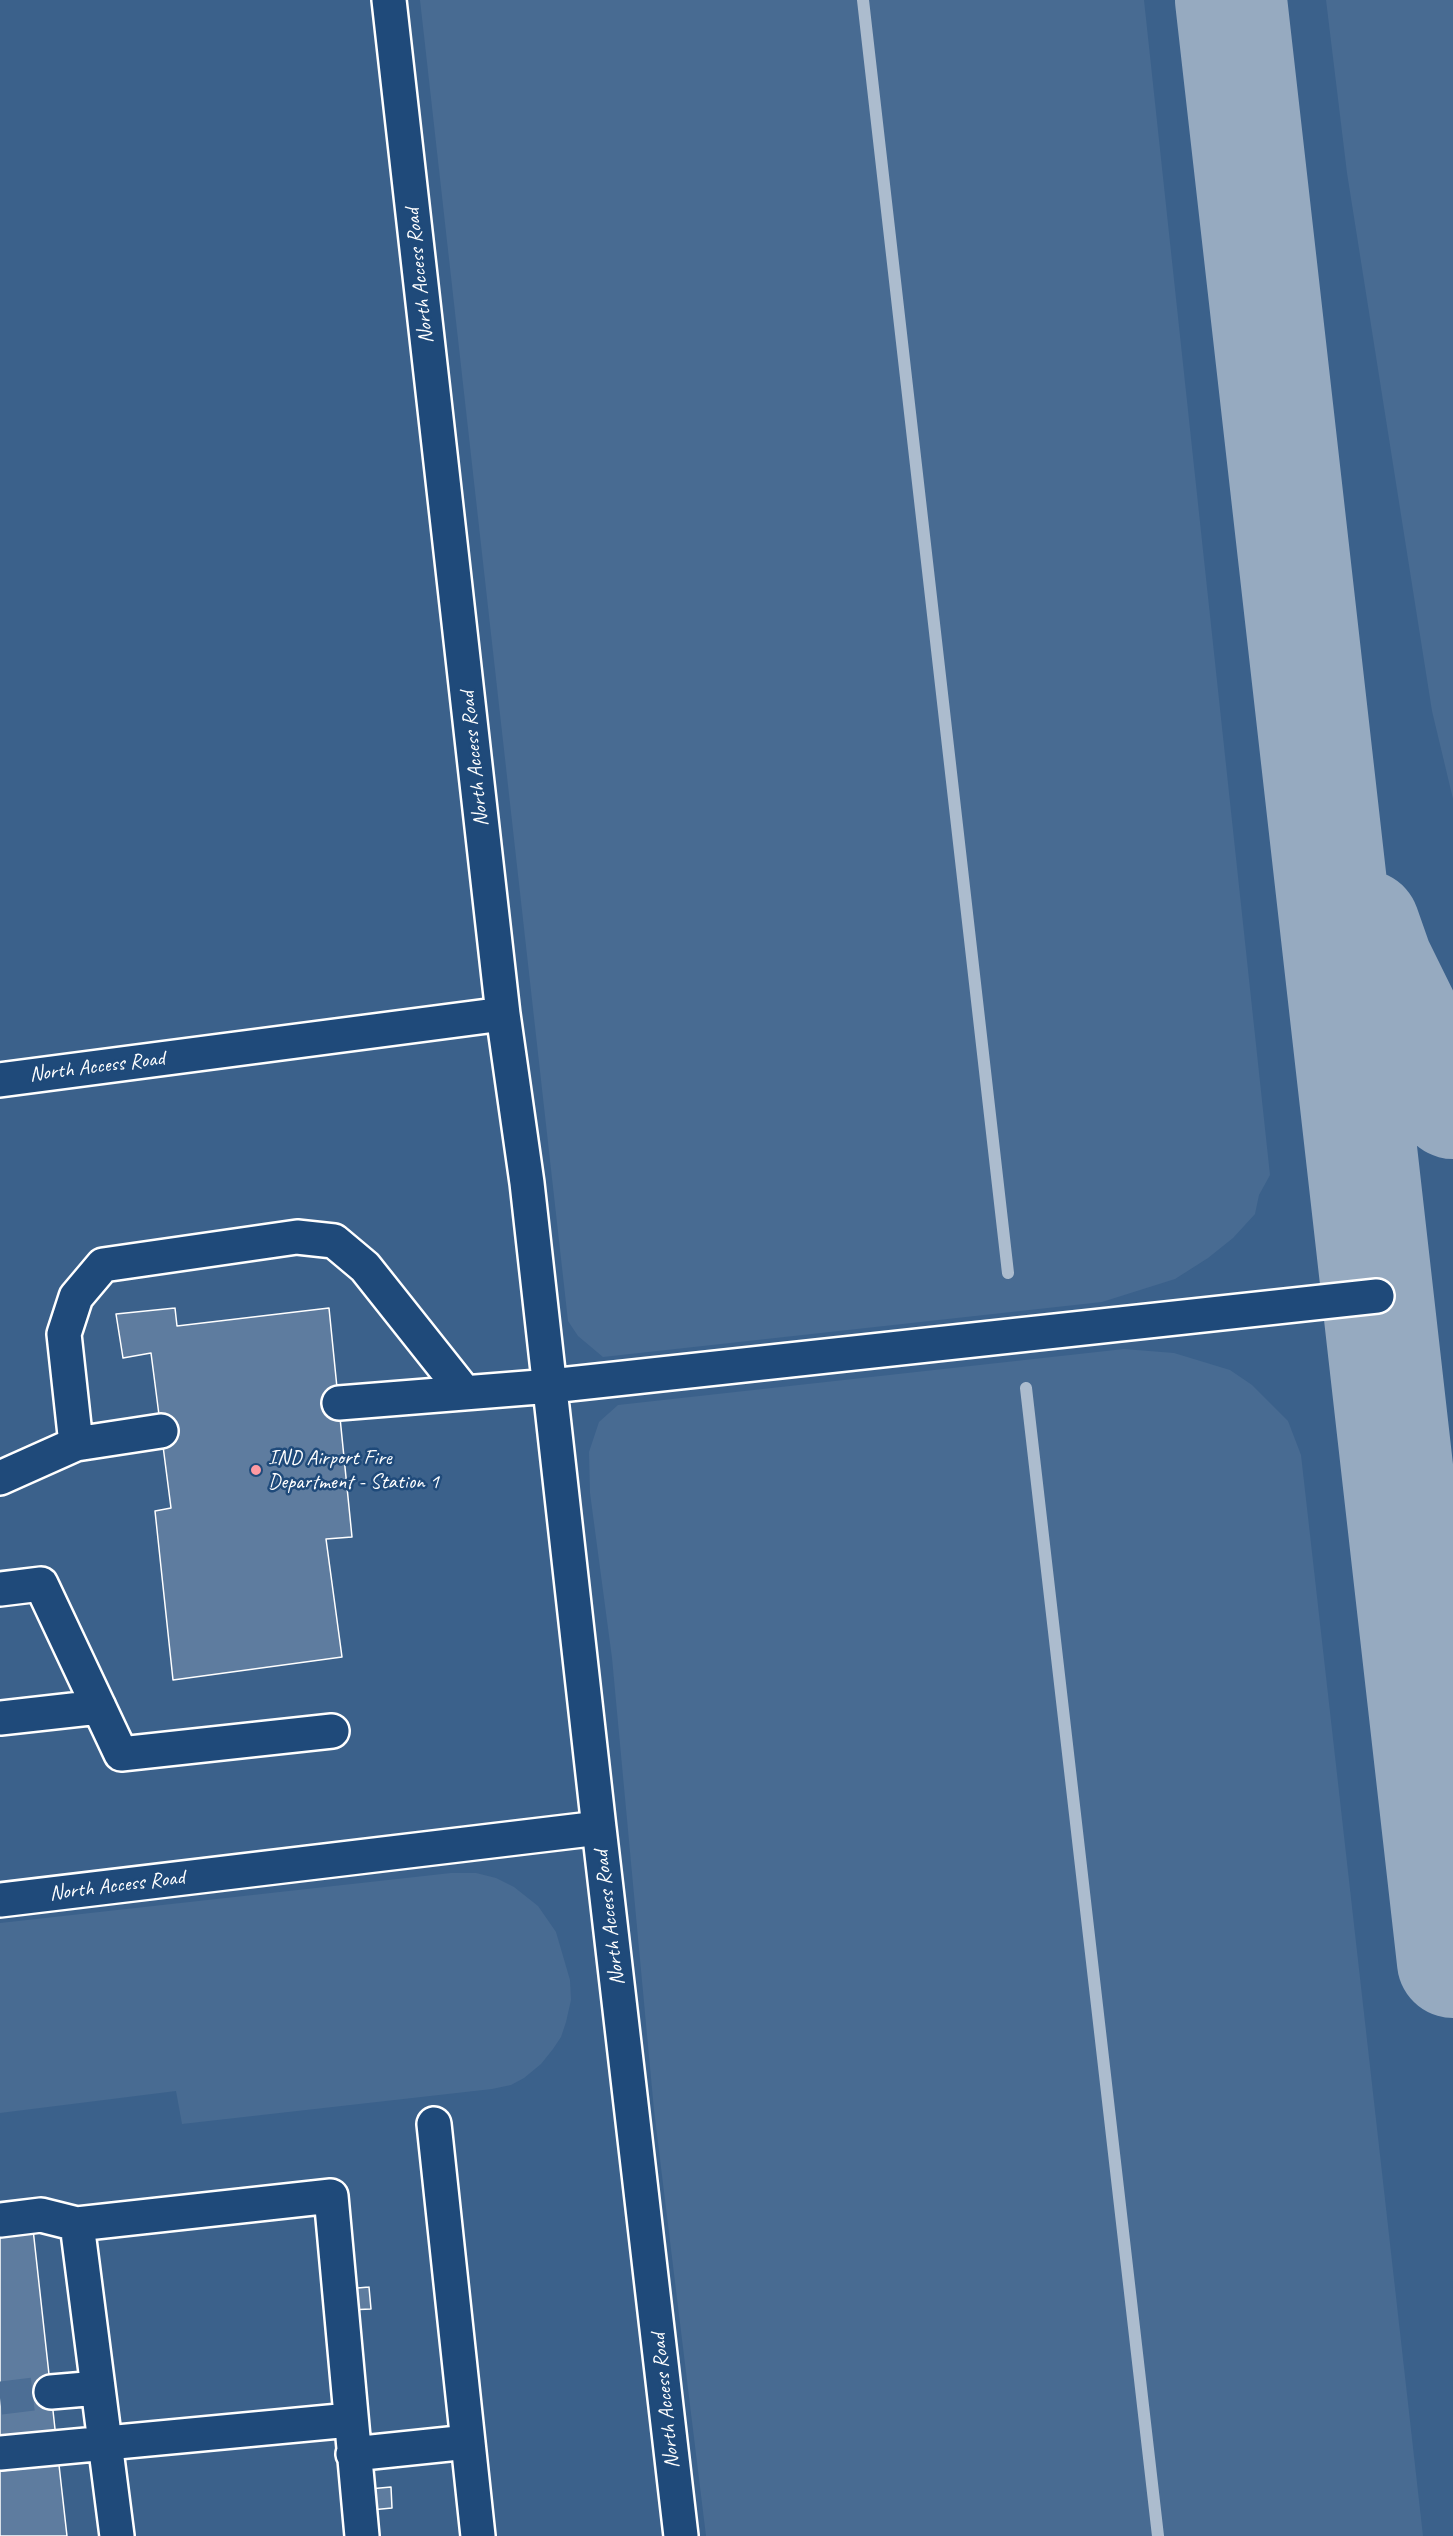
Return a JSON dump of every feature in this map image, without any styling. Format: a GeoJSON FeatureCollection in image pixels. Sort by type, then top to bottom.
{"type":"FeatureCollection","features":[{"type":"Feature","properties":{"kind":"street","name":"North Access Road"},"geometry":{"type":"LineString","coordinates":[[0,1080],[503,1014],[389,0]]}},
{"type":"Feature","properties":{"kind":"street"},"geometry":{"type":"LineString","coordinates":[[503,1014],[528,1183],[599,1828]]}},
{"type":"Feature","properties":{"kind":"street"},"geometry":{"type":"LineString","coordinates":[[76,1444],[64,1334],[76,1296],[103,1265],[297,1237],[334,1241],[365,1267],[465,1393]]}},
{"type":"Feature","properties":{"kind":"street"},"geometry":{"type":"LineString","coordinates":[[339,1403],[551,1386],[1377,1296]]}},
{"type":"Feature","properties":{"kind":"street"},"geometry":{"type":"LineString","coordinates":[[0,1478],[76,1444],[161,1431]]}},
{"type":"Feature","properties":{"kind":"street"},"geometry":{"type":"LineString","coordinates":[[0,1589],[41,1584],[121,1754],[332,1731]]}},
{"type":"Feature","properties":{"kind":"street"},"geometry":{"type":"LineString","coordinates":[[0,1718],[99,1707]]}},
{"type":"Feature","properties":{"kind":"street","name":"North Access Road"},"geometry":{"type":"LineString","coordinates":[[0,1900],[599,1828],[681,2536]]}},
{"type":"Feature","properties":{"kind":"street"},"geometry":{"type":"LineString","coordinates":[[434,2124],[478,2536]]}},
{"type":"Feature","properties":{"kind":"street"},"geometry":{"type":"LineString","coordinates":[[0,2220],[40,2215],[77,2224],[331,2196],[362,2536]]}},
{"type":"Feature","properties":{"kind":"street"},"geometry":{"type":"LineString","coordinates":[[77,2224],[117,2536]]}},
{"type":"Feature","properties":{"kind":"street"},"geometry":{"type":"LineString","coordinates":[[51,2392],[98,2388]]}},
{"type":"Feature","properties":{"kind":"street"},"geometry":{"type":"LineString","coordinates":[[0,2453],[350,2420]]}},
{"type":"Feature","properties":{"kind":"street"},"geometry":{"type":"LineString","coordinates":[[353,2454],[468,2442]]}},
{"type":"Feature","properties":{"kind":"shaded area"},"geometry":{"type":"Polygon","coordinates":[[[0,0],[1453,0],[1453,2536],[0,2536],[0,0]]]}},
{"type":"Feature","properties":{"kind":"shaded area"},"geometry":{"type":"Polygon","coordinates":[[[420,0],[1144,0],[1270,1175],[1259,1195],[1255,1214],[1233,1238],[1208,1258],[1175,1279],[1102,1302],[603,1357],[578,1336],[568,1321],[420,0]]]}},
{"type":"Feature","properties":{"kind":"shaded area"},"geometry":{"type":"Polygon","coordinates":[[[1326,0],[1453,0],[1453,799],[1432,711],[1347,173],[1326,0]]]}},
{"type":"Feature","properties":{"kind":"shaded area"},"geometry":{"type":"Polygon","coordinates":[[[1124,1349],[1174,1353],[1230,1370],[1252,1385],[1288,1421],[1301,1455],[1423,2536],[706,2536],[654,2110],[612,1658],[590,1493],[589,1452],[599,1422],[618,1405],[1124,1349]]]}},
{"type":"Feature","properties":{"kind":"shaded area"},"geometry":{"type":"Polygon","coordinates":[[[451,1873],[476,1873],[496,1878],[514,1887],[538,1906],[556,1932],[570,1980],[571,2000],[561,2037],[541,2064],[511,2085],[182,2124],[176,2091],[0,2113],[0,1923],[451,1873]]]}},
{"type":"Feature","properties":{"kind":"building","name":"IND Airport Fire Department - Station 1"},"geometry":{"type":"Polygon","coordinates":[[[175,1308],[177,1326],[329,1308],[352,1537],[326,1539],[342,1657],[173,1680],[155,1511],[171,1508],[151,1353],[123,1358],[116,1314],[175,1308]]]}},
{"type":"Feature","properties":{"kind":"building"},"geometry":{"type":"Polygon","coordinates":[[[33,2229],[56,2438],[0,2444],[0,2233],[33,2229]]]}},
{"type":"Feature","properties":{"kind":"building"},"geometry":{"type":"Polygon","coordinates":[[[369,2287],[371,2309],[348,2310],[346,2289],[369,2287]]]}},
{"type":"Feature","properties":{"kind":"building"},"geometry":{"type":"Polygon","coordinates":[[[59,2465],[67,2536],[0,2536],[0,2471],[59,2465]]]}},
{"type":"Feature","properties":{"kind":"building"},"geometry":{"type":"Polygon","coordinates":[[[391,2487],[392,2508],[371,2510],[369,2489],[391,2487]]]}},
{"type":"Feature","properties":{"kind":"waterway"},"geometry":{"type":"LineString","coordinates":[[863,0],[1008,1273]]}},
{"type":"Feature","properties":{"kind":"waterway"},"geometry":{"type":"LineString","coordinates":[[1026,1388],[1158,2536]]}},
{"type":"Feature","properties":{"kind":"taxiway"},"geometry":{"type":"LineString","coordinates":[[1231,0],[1453,1962]]}},
{"type":"Feature","properties":{"kind":"taxiway"},"geometry":{"type":"LineString","coordinates":[[1364,926],[1377,963],[1408,1026],[1453,1103]]}},
{"type":"Feature","properties":{"kind":"tunnel"},"geometry":{"type":"LineString","coordinates":[[0,2398],[51,2392]]}},
{"type":"Feature","properties":{"kind":"place","name":"IND Airport Fire Department - Station 1"},"geometry":{"type":"Point","coordinates":[256,1470]}}]}
